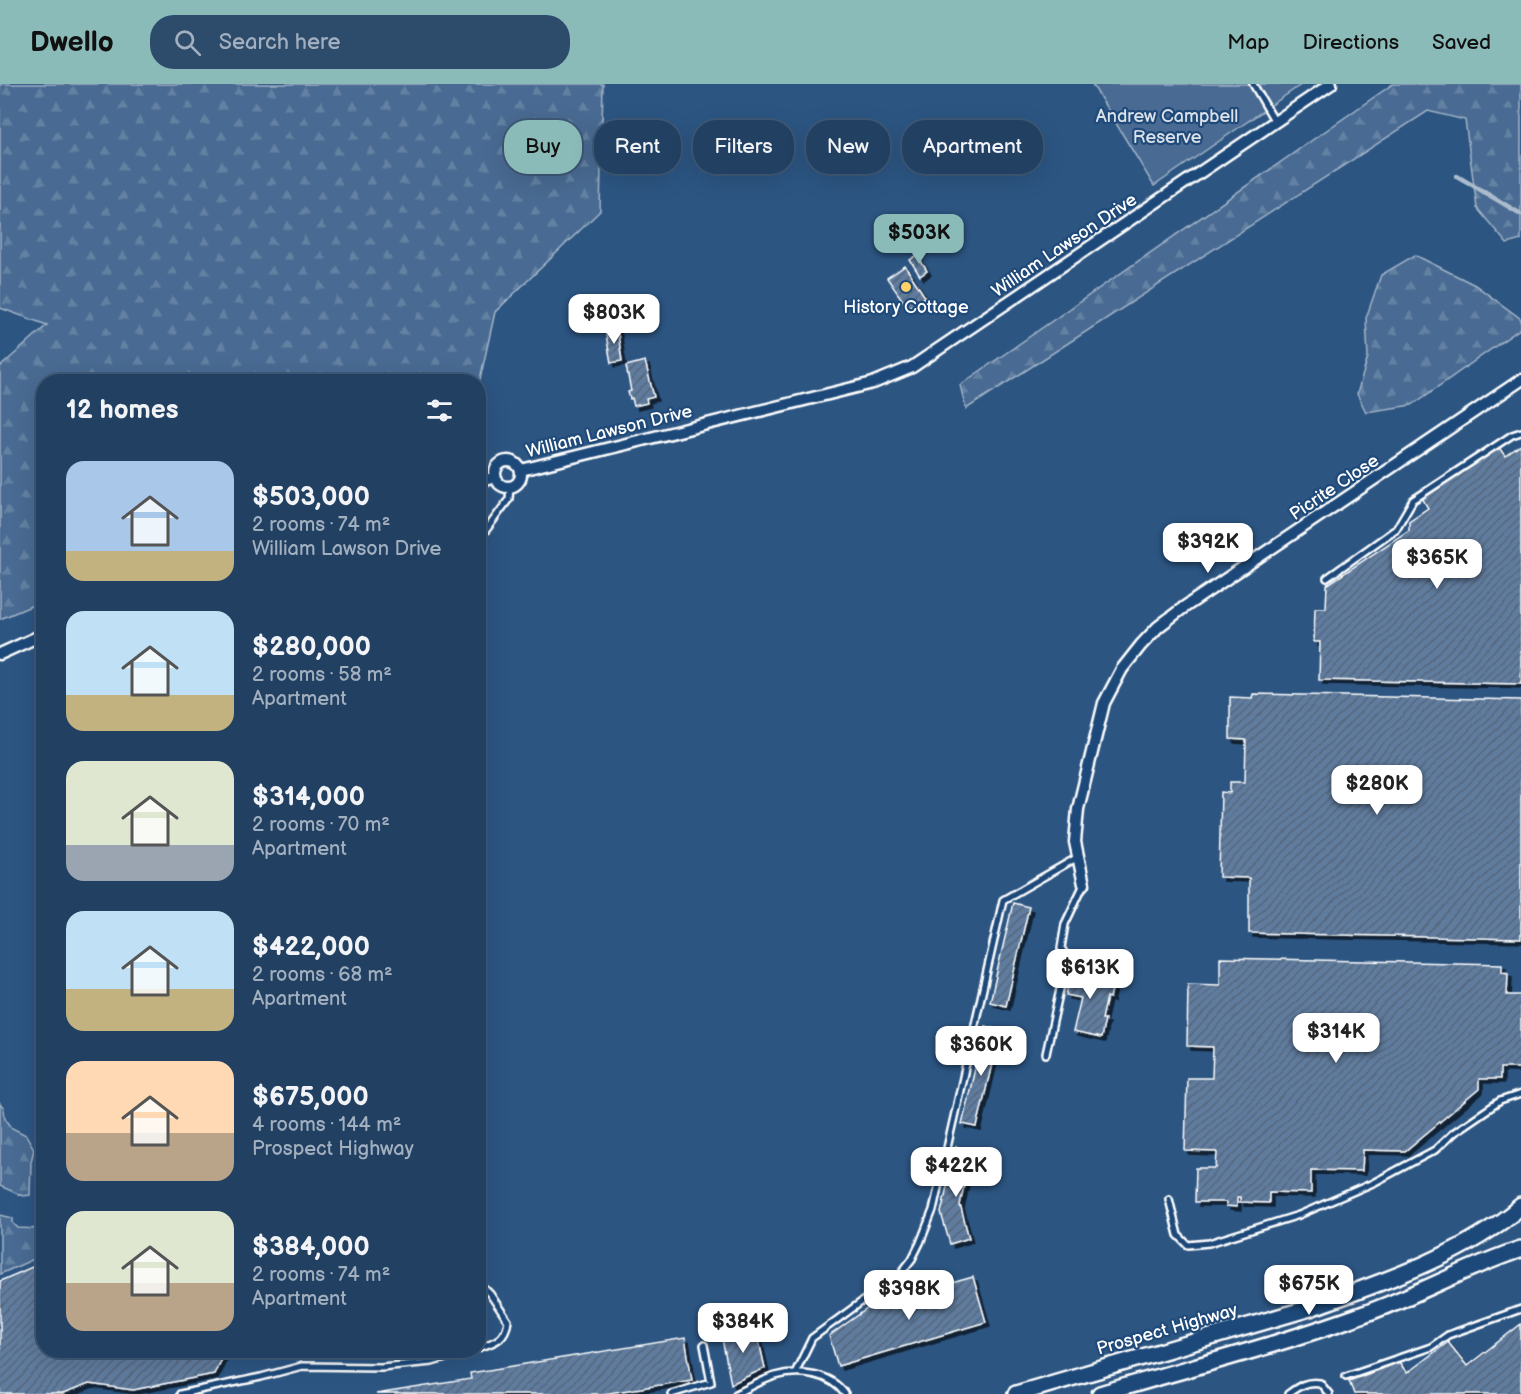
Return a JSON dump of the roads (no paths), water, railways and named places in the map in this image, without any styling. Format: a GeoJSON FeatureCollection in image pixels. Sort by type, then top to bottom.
{"type":"FeatureCollection","features":[{"type":"Feature","properties":{"kind":"main road","name":"Prospect Highway"},"geometry":{"type":"LineString","coordinates":[[1016,1394],[1299,1312],[1338,1298],[1403,1273],[1472,1240],[1499,1224],[1521,1206]]}},
{"type":"Feature","properties":{"kind":"main road"},"geometry":{"type":"LineString","coordinates":[[1100,1394],[1321,1330],[1408,1298],[1502,1255],[1521,1249]]}},
{"type":"Feature","properties":{"kind":"street","name":"William Lawson Drive"},"geometry":{"type":"LineString","coordinates":[[521,470],[873,383],[912,367],[1331,84]]}},
{"type":"Feature","properties":{"kind":"street","name":"Picrite Close"},"geometry":{"type":"LineString","coordinates":[[1084,884],[1075,842],[1078,809],[1104,703],[1122,669],[1141,645],[1158,627],[1183,608],[1520,382]]}},
{"type":"Feature","properties":{"kind":"street","name":"William Lawson Drive"},"geometry":{"type":"LineString","coordinates":[[486,480],[495,477],[496,468],[502,462],[515,463],[521,470],[521,475],[518,483],[510,487]]}},
{"type":"Feature","properties":{"kind":"street"},"geometry":{"type":"LineString","coordinates":[[495,477],[499,484],[510,487]]}},
{"type":"Feature","properties":{"kind":"street"},"geometry":{"type":"LineString","coordinates":[[0,654],[36,638]]}},
{"type":"Feature","properties":{"kind":"lane"},"geometry":{"type":"LineString","coordinates":[[1253,84],[1275,122]]}},
{"type":"Feature","properties":{"kind":"lane"},"geometry":{"type":"LineString","coordinates":[[1327,578],[1396,528],[1413,500],[1512,435],[1521,432]]}},
{"type":"Feature","properties":{"kind":"lane"},"geometry":{"type":"LineString","coordinates":[[486,530],[509,499],[510,487]]}},
{"type":"Feature","properties":{"kind":"lane"},"geometry":{"type":"LineString","coordinates":[[795,1373],[812,1338],[901,1273],[912,1260],[933,1210],[1003,900],[1078,857]]}},
{"type":"Feature","properties":{"kind":"lane"},"geometry":{"type":"LineString","coordinates":[[1084,884],[1065,924],[1061,948],[1067,957],[1116,969]]}},
{"type":"Feature","properties":{"kind":"lane"},"geometry":{"type":"LineString","coordinates":[[1046,1054],[1067,957]]}},
{"type":"Feature","properties":{"kind":"lane"},"geometry":{"type":"LineString","coordinates":[[1168,1199],[1178,1235],[1188,1245],[1209,1243],[1299,1215],[1373,1183],[1435,1150],[1461,1127],[1500,1101],[1521,1094]]}},
{"type":"Feature","properties":{"kind":"lane"},"geometry":{"type":"LineString","coordinates":[[486,1291],[508,1322],[506,1332],[498,1341],[486,1345]]}},
{"type":"Feature","properties":{"kind":"lane"},"geometry":{"type":"LineString","coordinates":[[1346,1376],[1431,1347],[1448,1335],[1521,1309]]}},
{"type":"Feature","properties":{"kind":"lane"},"geometry":{"type":"LineString","coordinates":[[671,1394],[711,1382],[704,1345]]}},
{"type":"Feature","properties":{"kind":"lane"},"geometry":{"type":"LineString","coordinates":[[180,1394],[302,1366],[381,1367],[432,1362],[446,1358]]}},
{"type":"Feature","properties":{"kind":"lane"},"geometry":{"type":"LineString","coordinates":[[736,1394],[776,1376],[795,1373],[814,1374],[829,1381],[845,1394]]}},
{"type":"Feature","properties":{"kind":"lane"},"geometry":{"type":"LineString","coordinates":[[1288,1394],[1302,1384],[1310,1382],[1320,1383],[1329,1394]]}},
{"type":"Feature","properties":{"kind":"waterway"},"geometry":{"type":"LineString","coordinates":[[1457,176],[1521,214]]}},
{"type":"Feature","properties":{"kind":"place","name":"History Cottage"},"geometry":{"type":"Point","coordinates":[906,287]}},
{"type":"Feature","properties":{"kind":"park label","name":"Andrew Campbell Reserve"},"geometry":{"type":"Point","coordinates":[1167,126]}}]}
